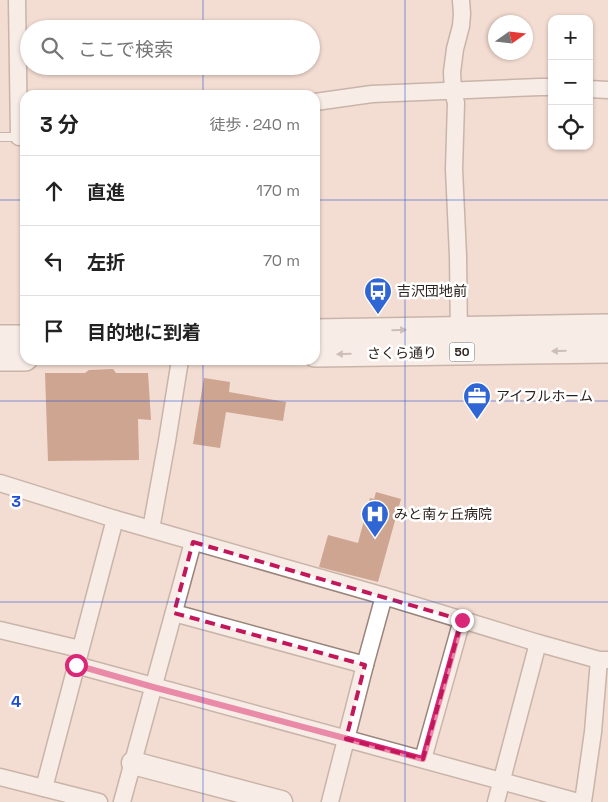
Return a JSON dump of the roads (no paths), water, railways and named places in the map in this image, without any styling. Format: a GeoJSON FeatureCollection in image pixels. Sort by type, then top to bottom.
{"type":"FeatureCollection","features":[{"type":"Feature","properties":{"kind":"main road","name":"さくら通り"},"geometry":{"type":"LineString","coordinates":[[320,354],[608,327]]}},
{"type":"Feature","properties":{"kind":"main road","name":"さくら通り"},"geometry":{"type":"LineString","coordinates":[[320,332],[608,350]]}},
{"type":"Feature","properties":{"kind":"main road"},"geometry":{"type":"LineString","coordinates":[[0,338],[20,338]]}},
{"type":"Feature","properties":{"kind":"main road"},"geometry":{"type":"LineString","coordinates":[[0,358],[20,358]]}},
{"type":"Feature","properties":{"kind":"street"},"geometry":{"type":"LineString","coordinates":[[17,0],[20,90]]}},
{"type":"Feature","properties":{"kind":"street"},"geometry":{"type":"LineString","coordinates":[[459,341],[454,170],[456,103],[452,72],[461,26],[462,0]]}},
{"type":"Feature","properties":{"kind":"street"},"geometry":{"type":"LineString","coordinates":[[320,101],[372,94],[548,87]]}},
{"type":"Feature","properties":{"kind":"street"},"geometry":{"type":"LineString","coordinates":[[593,89],[608,90]]}},
{"type":"Feature","properties":{"kind":"street"},"geometry":{"type":"LineString","coordinates":[[150,529],[179,365]]}},
{"type":"Feature","properties":{"kind":"street"},"geometry":{"type":"LineString","coordinates":[[0,483],[193,542],[384,596],[538,643],[604,660],[601,732],[583,802]]}},
{"type":"Feature","properties":{"kind":"street"},"geometry":{"type":"LineString","coordinates":[[44,788],[115,519]]}},
{"type":"Feature","properties":{"kind":"street"},"geometry":{"type":"LineString","coordinates":[[122,802],[193,542]]}},
{"type":"Feature","properties":{"kind":"street"},"geometry":{"type":"LineString","coordinates":[[330,802],[384,596]]}},
{"type":"Feature","properties":{"kind":"street"},"geometry":{"type":"LineString","coordinates":[[174,612],[365,664]]}},
{"type":"Feature","properties":{"kind":"street"},"geometry":{"type":"LineString","coordinates":[[423,759],[462,620]]}},
{"type":"Feature","properties":{"kind":"street"},"geometry":{"type":"LineString","coordinates":[[0,630],[80,649]]}},
{"type":"Feature","properties":{"kind":"street"},"geometry":{"type":"LineString","coordinates":[[496,802],[538,643]]}},
{"type":"Feature","properties":{"kind":"street"},"geometry":{"type":"LineString","coordinates":[[76,665],[578,802]]}},
{"type":"Feature","properties":{"kind":"street"},"geometry":{"type":"LineString","coordinates":[[133,763],[280,802]]}},
{"type":"Feature","properties":{"kind":"street"},"geometry":{"type":"LineString","coordinates":[[0,778],[99,802]]}},
{"type":"Feature","properties":{"kind":"lane"},"geometry":{"type":"LineString","coordinates":[[0,136],[20,137]]}},
{"type":"Feature","properties":{"kind":"place","name":"吉沢団地前"},"geometry":{"type":"Point","coordinates":[378,315]}},
{"type":"Feature","properties":{"kind":"place","name":"アイフルホーム"},"geometry":{"type":"Point","coordinates":[477,420]}},
{"type":"Feature","properties":{"kind":"place","name":"みと南ヶ丘病院"},"geometry":{"type":"Point","coordinates":[375,538]}}]}
